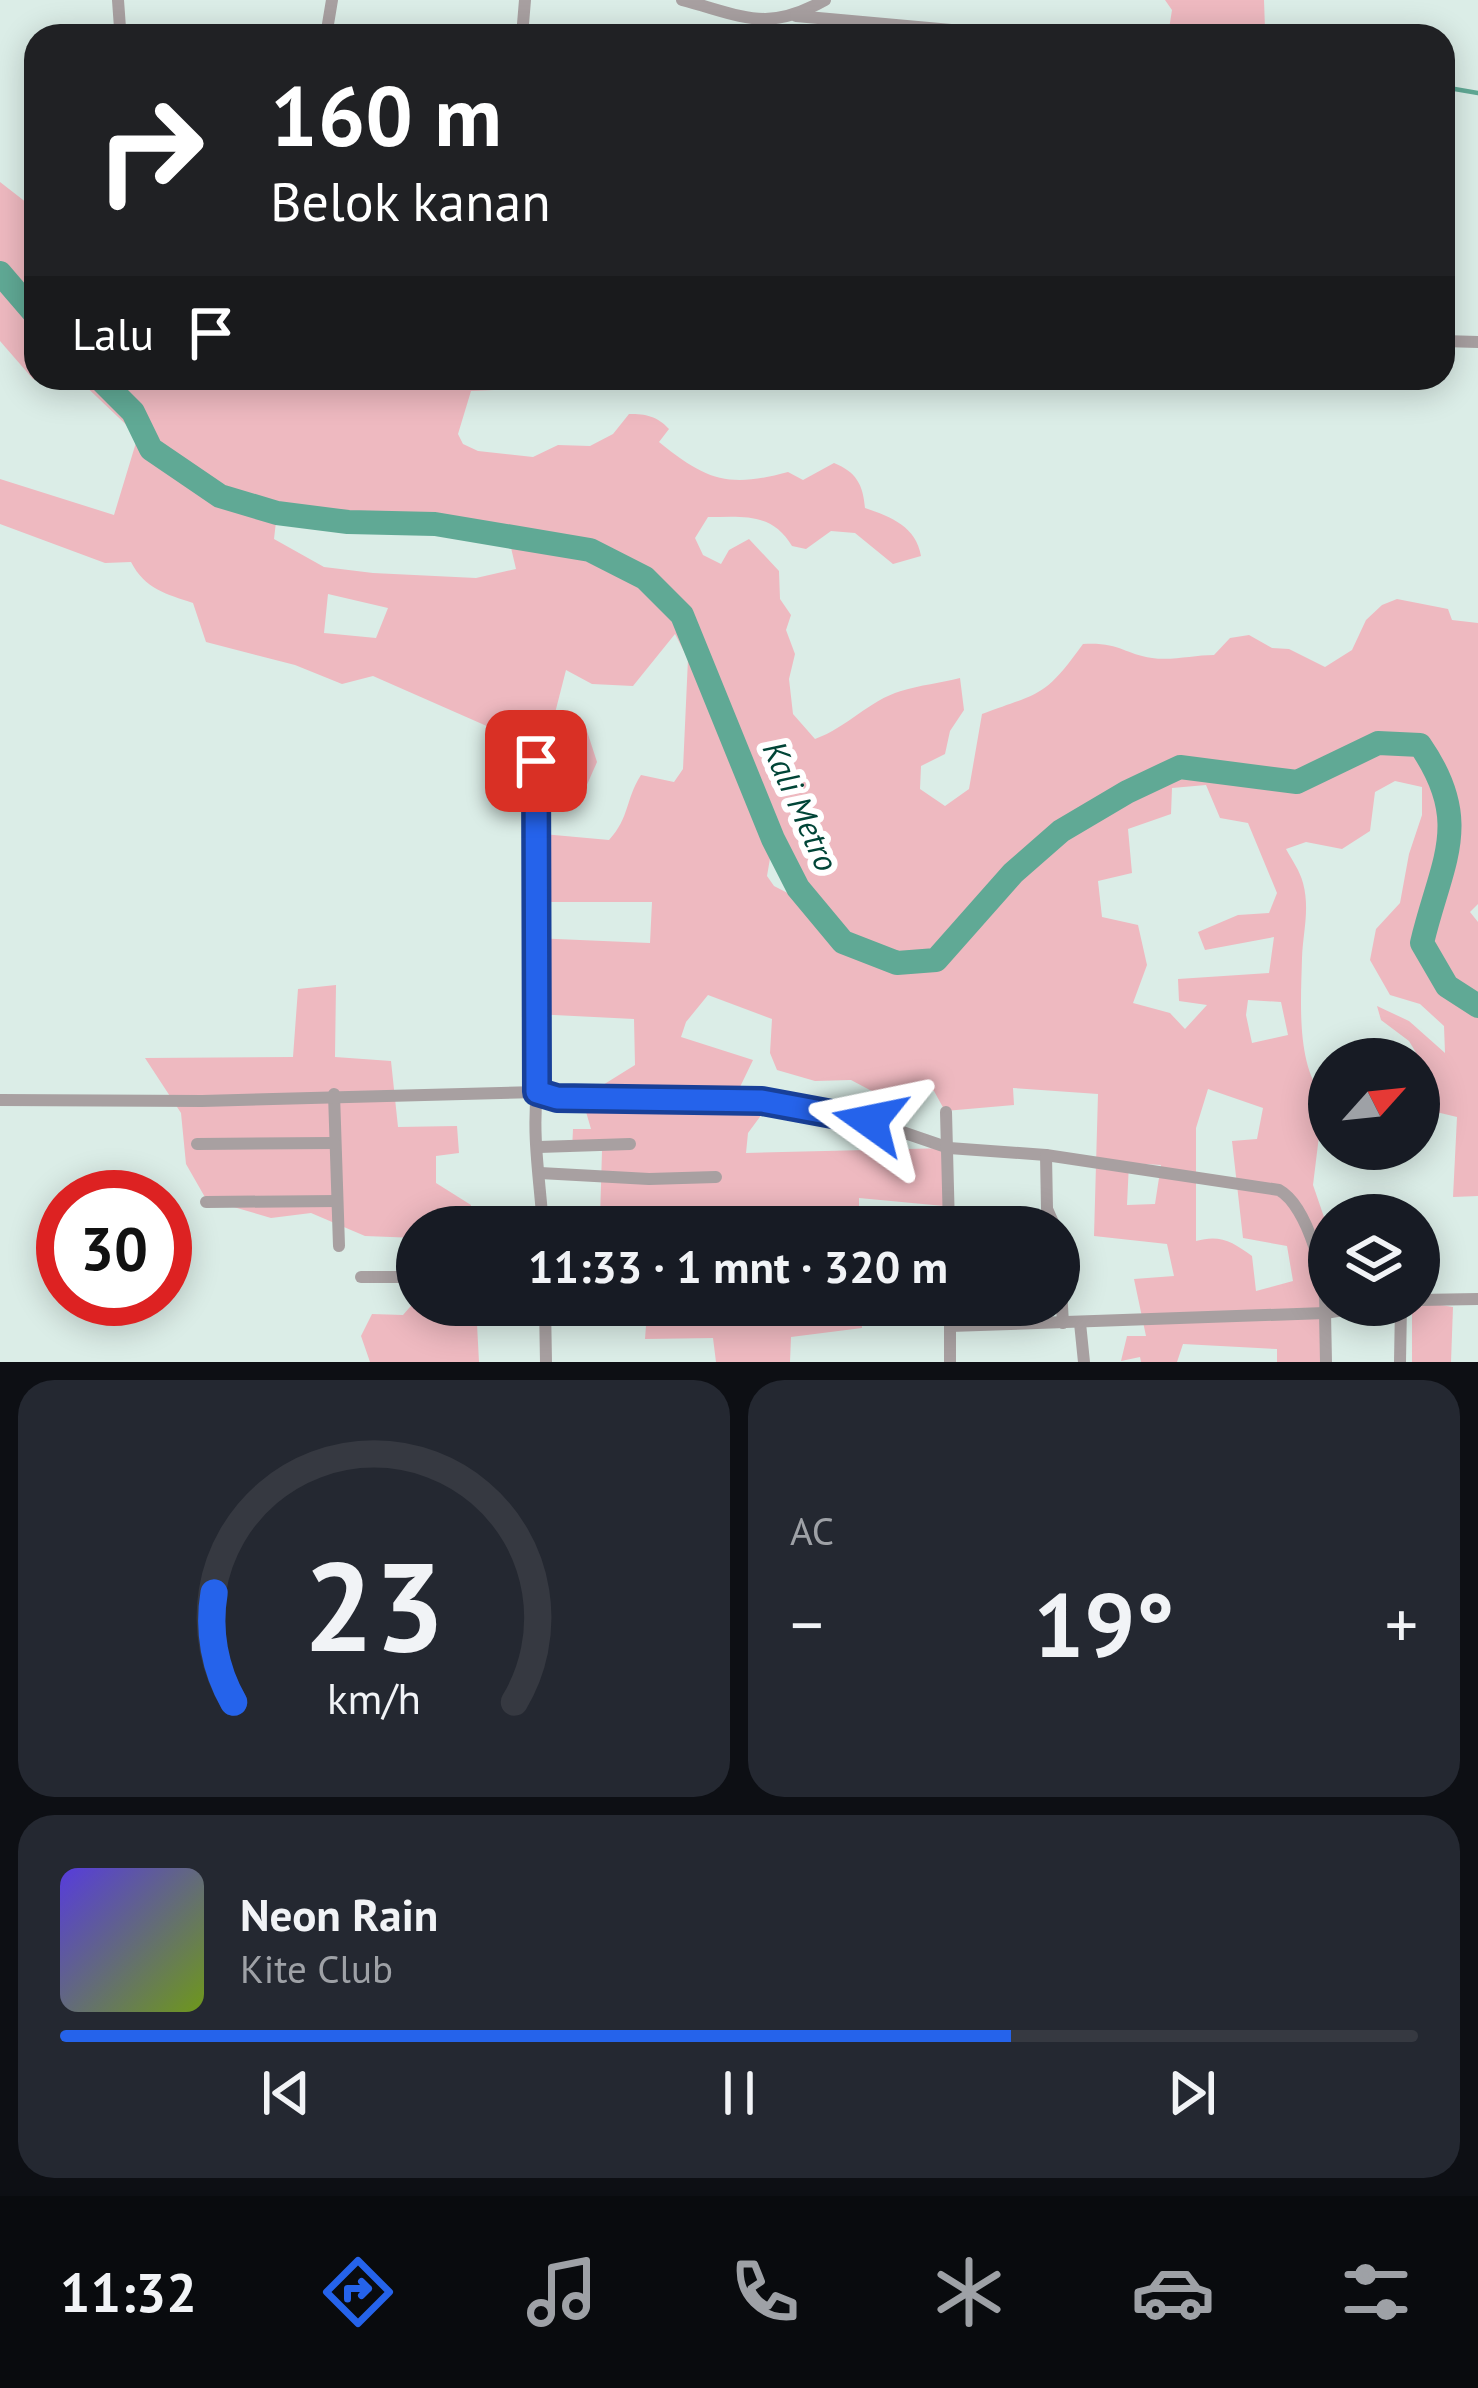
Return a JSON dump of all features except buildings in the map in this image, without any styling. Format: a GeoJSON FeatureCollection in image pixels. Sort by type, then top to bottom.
{"type":"FeatureCollection","features":[{"type":"Feature","properties":{"kind":"street"},"geometry":{"type":"LineString","coordinates":[[682,0],[769,21],[791,18],[867,24]]}},
{"type":"Feature","properties":{"kind":"street"},"geometry":{"type":"LineString","coordinates":[[791,18],[826,0]]}},
{"type":"Feature","properties":{"kind":"street"},"geometry":{"type":"LineString","coordinates":[[790,24],[791,18]]}},
{"type":"Feature","properties":{"kind":"street"},"geometry":{"type":"LineString","coordinates":[[536,761],[537,1092],[532,1129],[539,1148],[542,1206]]}},
{"type":"Feature","properties":{"kind":"street"},"geometry":{"type":"LineString","coordinates":[[0,1100],[202,1101],[537,1092],[557,1098],[762,1101],[870,1121],[949,1148],[1046,1155],[1232,1182],[1289,1196],[1308,1235]]}},
{"type":"Feature","properties":{"kind":"street"},"geometry":{"type":"LineString","coordinates":[[334,1094],[339,1246]]}},
{"type":"Feature","properties":{"kind":"street"},"geometry":{"type":"LineString","coordinates":[[946,1112],[950,1206]]}},
{"type":"Feature","properties":{"kind":"street"},"geometry":{"type":"LineString","coordinates":[[197,1144],[334,1144]]}},
{"type":"Feature","properties":{"kind":"street"},"geometry":{"type":"LineString","coordinates":[[539,1148],[630,1144]]}},
{"type":"Feature","properties":{"kind":"street"},"geometry":{"type":"LineString","coordinates":[[1046,1155],[1047,1206]]}},
{"type":"Feature","properties":{"kind":"street"},"geometry":{"type":"LineString","coordinates":[[540,1173],[716,1177]]}},
{"type":"Feature","properties":{"kind":"street"},"geometry":{"type":"LineString","coordinates":[[206,1202],[337,1201]]}},
{"type":"Feature","properties":{"kind":"street"},"geometry":{"type":"LineString","coordinates":[[361,1277],[396,1277]]}},
{"type":"Feature","properties":{"kind":"street"},"geometry":{"type":"LineString","coordinates":[[1440,1300],[1478,1299]]}},
{"type":"Feature","properties":{"kind":"street"},"geometry":{"type":"LineString","coordinates":[[1084,1362],[1080,1323],[1308,1314]]}},
{"type":"Feature","properties":{"kind":"street"},"geometry":{"type":"LineString","coordinates":[[545,1326],[546,1362]]}},
{"type":"Feature","properties":{"kind":"street"},"geometry":{"type":"LineString","coordinates":[[950,1326],[950,1362]]}},
{"type":"Feature","properties":{"kind":"street"},"geometry":{"type":"LineString","coordinates":[[1325,1326],[1326,1362]]}},
{"type":"Feature","properties":{"kind":"street"},"geometry":{"type":"LineString","coordinates":[[1400,1362],[1401,1326]]}},
{"type":"Feature","properties":{"kind":"shaded area"},"geometry":{"type":"Polygon","coordinates":[[[1165,0],[1264,0],[1265,24],[1170,24],[1172,10],[1165,0]]]}},
{"type":"Feature","properties":{"kind":"shaded area"},"geometry":{"type":"Polygon","coordinates":[[[0,182],[24,201],[24,369],[0,341],[0,182]]]}},
{"type":"Feature","properties":{"kind":"shaded area"},"geometry":{"type":"Polygon","coordinates":[[[90,390],[494,390],[471,391],[458,434],[463,444],[478,451],[533,457],[558,445],[590,446],[635,414],[660,421],[669,429],[659,442],[719,478],[750,480],[788,472],[803,480],[834,463],[857,480],[865,508],[908,530],[921,556],[893,564],[855,533],[831,531],[806,549],[792,546],[775,527],[745,517],[708,517],[695,538],[703,555],[721,564],[729,550],[749,539],[779,571],[780,599],[791,615],[786,630],[795,654],[789,679],[793,714],[815,739],[889,695],[960,678],[964,710],[950,731],[945,754],[921,766],[920,789],[945,806],[969,789],[982,714],[1040,691],[1083,644],[1167,659],[1214,655],[1230,638],[1249,635],[1325,667],[1352,650],[1366,620],[1397,599],[1448,609],[1452,620],[1478,623],[1478,904],[1470,912],[1478,922],[1478,1196],[1453,1197],[1457,1117],[1440,1113],[1444,1026],[1420,1004],[1390,995],[1370,960],[1376,929],[1400,903],[1422,815],[1422,787],[1395,781],[1375,792],[1370,831],[1342,849],[1306,842],[1286,849],[1302,879],[1306,902],[1302,1031],[1308,1067],[1308,1170],[1315,1170],[1316,1194],[1308,1194],[1308,1326],[1328,1326],[1328,1362],[1277,1362],[1277,1349],[1183,1344],[1177,1362],[1141,1362],[1140,1357],[1121,1361],[1127,1336],[1146,1336],[1134,1279],[1174,1276],[1167,1244],[1094,1236],[1098,1094],[1013,1088],[1014,1105],[945,1111],[934,1091],[883,1097],[851,1080],[815,1081],[777,1070],[770,1053],[772,1019],[708,995],[686,1022],[681,1037],[753,1060],[740,1087],[762,1114],[748,1133],[746,1153],[949,1148],[944,1206],[859,1198],[859,1206],[600,1206],[602,1151],[572,1150],[573,1129],[591,1129],[582,1098],[635,1065],[634,1019],[534,1014],[533,938],[650,943],[652,902],[537,902],[532,833],[609,840],[621,824],[641,775],[674,782],[683,769],[688,659],[675,634],[633,686],[592,684],[566,670],[554,717],[585,725],[597,762],[582,796],[533,791],[530,745],[373,676],[342,684],[295,665],[206,642],[193,603],[150,584],[131,562],[105,563],[0,524],[0,479],[114,515],[138,436],[90,390]],[[277,513],[274,539],[324,567],[476,578],[516,569],[508,535],[435,524],[348,522],[277,513]],[[328,594],[324,633],[376,638],[388,608],[328,594]],[[1206,785],[1172,788],[1171,814],[1128,829],[1132,873],[1098,881],[1102,917],[1138,925],[1147,965],[1133,1003],[1170,1013],[1185,1029],[1207,1005],[1179,1001],[1178,979],[1269,973],[1274,937],[1205,950],[1198,932],[1238,915],[1269,913],[1277,893],[1248,823],[1220,818],[1206,785]],[[773,841],[767,876],[774,886],[811,905],[773,841]],[[1248,1000],[1252,1043],[1288,1035],[1281,1002],[1248,1000]],[[1208,1089],[1196,1128],[1196,1241],[1226,1241],[1252,1256],[1256,1291],[1293,1281],[1287,1246],[1243,1238],[1232,1141],[1257,1139],[1263,1108],[1208,1089]],[[1129,1163],[1127,1205],[1155,1204],[1161,1165],[1129,1163]]]}},
{"type":"Feature","properties":{"kind":"shaded area"},"geometry":{"type":"Polygon","coordinates":[[[336,985],[335,1057],[391,1061],[398,1127],[457,1126],[459,1153],[436,1156],[436,1183],[471,1206],[396,1206],[396,1237],[365,1236],[311,1213],[271,1218],[206,1199],[186,1164],[181,1113],[145,1058],[293,1057],[298,989],[336,985]]]}},
{"type":"Feature","properties":{"kind":"shaded area"},"geometry":{"type":"Polygon","coordinates":[[[1377,1006],[1409,1021],[1428,1038],[1405,1038],[1381,1020],[1377,1006]]]}},
{"type":"Feature","properties":{"kind":"shaded area"},"geometry":{"type":"Polygon","coordinates":[[[1440,1305],[1453,1307],[1451,1362],[1412,1362],[1412,1326],[1440,1326],[1440,1305]]]}},
{"type":"Feature","properties":{"kind":"shaded area"},"geometry":{"type":"Polygon","coordinates":[[[372,1314],[396,1315],[396,1326],[477,1326],[479,1362],[370,1362],[361,1336],[372,1314]]]}},
{"type":"Feature","properties":{"kind":"shaded area"},"geometry":{"type":"Polygon","coordinates":[[[646,1326],[862,1326],[791,1337],[790,1362],[716,1362],[713,1338],[645,1339],[646,1326]]]}},
{"type":"Feature","properties":{"kind":"waterway"},"geometry":{"type":"LineString","coordinates":[[1455,89],[1478,93]]}},
{"type":"Feature","properties":{"kind":"waterway","name":"Kali Metro"},"geometry":{"type":"LineString","coordinates":[[0,273],[24,301]]}},
{"type":"Feature","properties":{"kind":"waterway","name":"Kali Metro"},"geometry":{"type":"LineString","coordinates":[[111,390],[133,412],[151,449],[220,496],[277,513],[348,522],[435,524],[590,550],[645,578],[682,615],[773,839],[798,888],[843,942],[897,963],[936,960],[1013,873],[1061,831],[1180,767],[1297,782],[1378,743],[1420,745],[1446,797],[1449,821],[1444,865],[1422,943],[1447,986],[1478,1006]]}},
{"type":"Feature","properties":{"kind":"route"},"geometry":{"type":"LineString","coordinates":[[536,761],[537,1092],[557,1098],[762,1101],[870,1121]]}}]}
